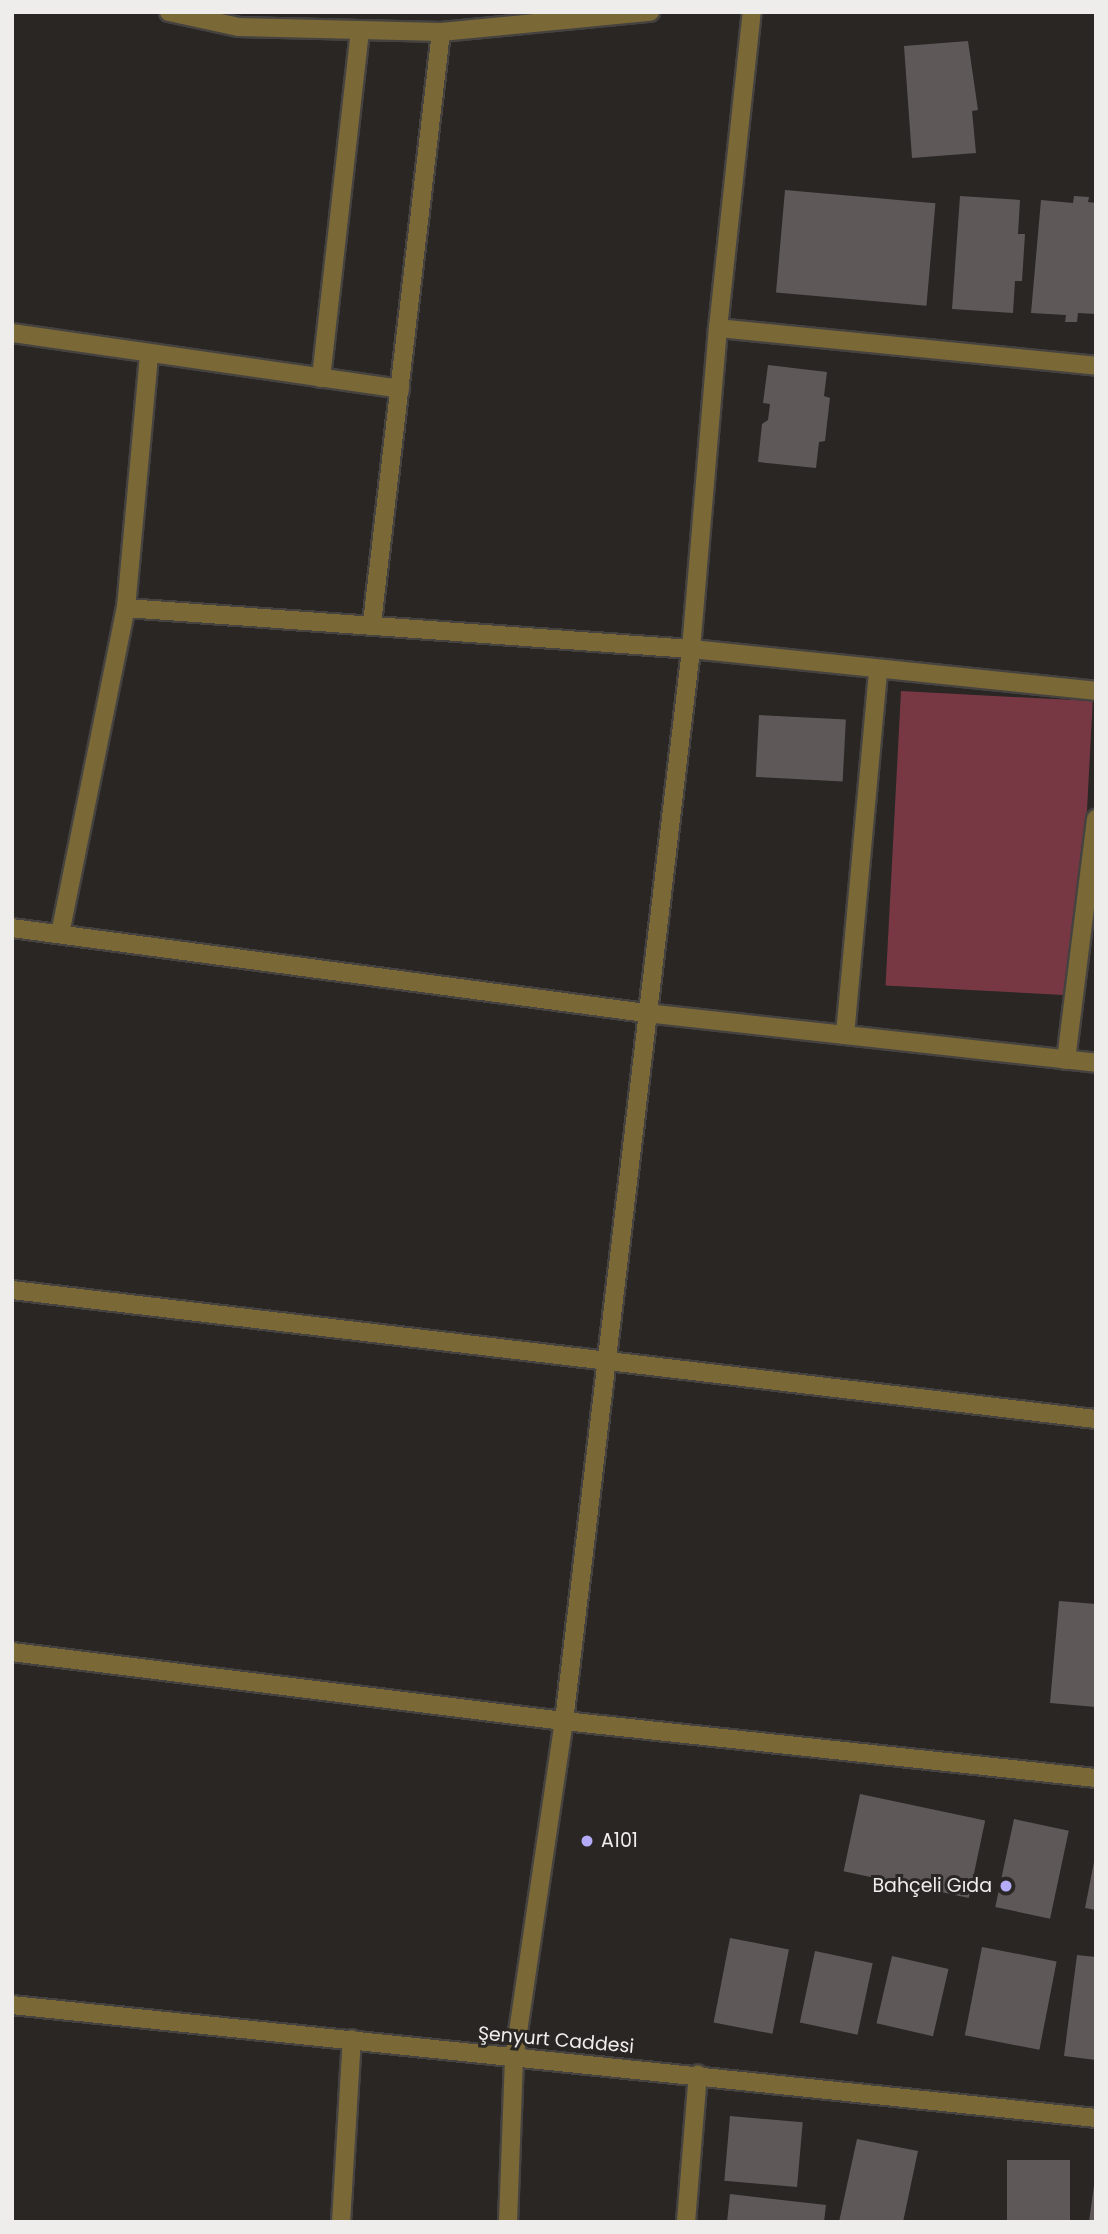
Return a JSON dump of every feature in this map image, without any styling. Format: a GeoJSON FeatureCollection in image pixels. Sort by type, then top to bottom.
{"type":"FeatureCollection","features":[{"type":"Feature","properties":{"kind":"street"},"geometry":{"type":"LineString","coordinates":[[169,12],[360,30],[441,32],[650,12]]}},
{"type":"Feature","properties":{"kind":"street"},"geometry":{"type":"LineString","coordinates":[[508,2222],[514,2059],[564,1721],[604,1364],[691,649],[718,328],[752,12]]}},
{"type":"Feature","properties":{"kind":"street"},"geometry":{"type":"LineString","coordinates":[[321,378],[360,30]]}},
{"type":"Feature","properties":{"kind":"street"},"geometry":{"type":"LineString","coordinates":[[373,624],[441,32]]}},
{"type":"Feature","properties":{"kind":"street"},"geometry":{"type":"LineString","coordinates":[[718,328],[1096,366]]}},
{"type":"Feature","properties":{"kind":"street"},"geometry":{"type":"LineString","coordinates":[[12,334],[400,389]]}},
{"type":"Feature","properties":{"kind":"street"},"geometry":{"type":"LineString","coordinates":[[60,934],[126,608],[149,355]]}},
{"type":"Feature","properties":{"kind":"street"},"geometry":{"type":"LineString","coordinates":[[126,608],[691,649],[878,672],[1096,691]]}},
{"type":"Feature","properties":{"kind":"street"},"geometry":{"type":"LineString","coordinates":[[845,1035],[878,672]]}},
{"type":"Feature","properties":{"kind":"street"},"geometry":{"type":"LineString","coordinates":[[1066,1060],[1096,819]]}},
{"type":"Feature","properties":{"kind":"street"},"geometry":{"type":"LineString","coordinates":[[12,928],[646,1013],[1096,1063]]}},
{"type":"Feature","properties":{"kind":"street"},"geometry":{"type":"LineString","coordinates":[[12,1290],[604,1364],[1096,1419]]}},
{"type":"Feature","properties":{"kind":"street"},"geometry":{"type":"LineString","coordinates":[[12,1652],[564,1721],[1096,1778]]}},
{"type":"Feature","properties":{"kind":"street","name":"Şenyurt Caddesi"},"geometry":{"type":"LineString","coordinates":[[12,2005],[352,2039],[514,2059],[698,2074],[1096,2119]]}},
{"type":"Feature","properties":{"kind":"street"},"geometry":{"type":"LineString","coordinates":[[341,2222],[352,2039]]}},
{"type":"Feature","properties":{"kind":"street"},"geometry":{"type":"LineString","coordinates":[[686,2222],[698,2074]]}},
{"type":"Feature","properties":{"kind":"shaded area"},"geometry":{"type":"Polygon","coordinates":[[[901,691],[1093,701],[1077,996],[886,986],[901,691]]]}},
{"type":"Feature","properties":{"kind":"building"},"geometry":{"type":"Polygon","coordinates":[[[968,41],[978,110],[972,111],[976,153],[912,158],[904,46],[968,41]]]}},
{"type":"Feature","properties":{"kind":"building"},"geometry":{"type":"Polygon","coordinates":[[[785,190],[935,203],[926,306],[776,293],[785,190]]]}},
{"type":"Feature","properties":{"kind":"building"},"geometry":{"type":"Polygon","coordinates":[[[960,196],[1020,200],[1018,234],[1025,234],[1022,281],[1015,281],[1013,313],[952,309],[960,196]]]}},
{"type":"Feature","properties":{"kind":"building"},"geometry":{"type":"Polygon","coordinates":[[[1074,196],[1089,197],[1088,202],[1096,203],[1096,314],[1078,313],[1077,322],[1065,322],[1066,315],[1031,313],[1041,200],[1073,203],[1074,196]]]}},
{"type":"Feature","properties":{"kind":"building"},"geometry":{"type":"Polygon","coordinates":[[[768,365],[827,372],[824,396],[830,398],[825,441],[819,442],[816,468],[758,462],[762,424],[768,420],[770,404],[763,403],[768,365]]]}},
{"type":"Feature","properties":{"kind":"building"},"geometry":{"type":"Polygon","coordinates":[[[759,715],[846,720],[843,781],[756,777],[759,715]]]}},
{"type":"Feature","properties":{"kind":"building"},"geometry":{"type":"Polygon","coordinates":[[[1059,1601],[1096,1604],[1096,1707],[1050,1703],[1059,1601]]]}},
{"type":"Feature","properties":{"kind":"building"},"geometry":{"type":"Polygon","coordinates":[[[860,1794],[985,1821],[969,1898],[844,1871],[860,1794]]]}},
{"type":"Feature","properties":{"kind":"building"},"geometry":{"type":"Polygon","coordinates":[[[1014,1819],[1069,1831],[1050,1919],[995,1907],[1014,1819]]]}},
{"type":"Feature","properties":{"kind":"building"},"geometry":{"type":"Polygon","coordinates":[[[1096,1862],[1096,1910],[1085,1908],[1096,1862]]]}},
{"type":"Feature","properties":{"kind":"building"},"geometry":{"type":"Polygon","coordinates":[[[730,1938],[789,1949],[772,2034],[714,2022],[730,1938]]]}},
{"type":"Feature","properties":{"kind":"building"},"geometry":{"type":"Polygon","coordinates":[[[982,1947],[1057,1962],[1039,2050],[965,2035],[982,1947]]]}},
{"type":"Feature","properties":{"kind":"building"},"geometry":{"type":"Polygon","coordinates":[[[815,1951],[873,1963],[858,2035],[800,2022],[815,1951]]]}},
{"type":"Feature","properties":{"kind":"building"},"geometry":{"type":"Polygon","coordinates":[[[1077,1955],[1096,1957],[1096,2060],[1064,2056],[1077,1955]]]}},
{"type":"Feature","properties":{"kind":"building"},"geometry":{"type":"Polygon","coordinates":[[[892,1956],[949,1969],[933,2036],[876,2023],[892,1956]]]}},
{"type":"Feature","properties":{"kind":"building"},"geometry":{"type":"Polygon","coordinates":[[[730,2116],[803,2122],[797,2187],[724,2181],[730,2116]]]}},
{"type":"Feature","properties":{"kind":"building"},"geometry":{"type":"Polygon","coordinates":[[[857,2139],[918,2151],[903,2222],[839,2222],[857,2139]]]}},
{"type":"Feature","properties":{"kind":"building"},"geometry":{"type":"Polygon","coordinates":[[[1007,2160],[1070,2160],[1070,2222],[1007,2222],[1007,2160]]]}},
{"type":"Feature","properties":{"kind":"building"},"geometry":{"type":"Polygon","coordinates":[[[1094,2185],[1096,2222],[1089,2222],[1094,2185]]]}},
{"type":"Feature","properties":{"kind":"building"},"geometry":{"type":"Polygon","coordinates":[[[730,2194],[826,2205],[824,2222],[727,2222],[730,2194]]]}},
{"type":"Feature","properties":{"kind":"place","name":"A101"},"geometry":{"type":"Point","coordinates":[587,1841]}},
{"type":"Feature","properties":{"kind":"place","name":"Bahçeli Gıda"},"geometry":{"type":"Point","coordinates":[1006,1886]}}]}
